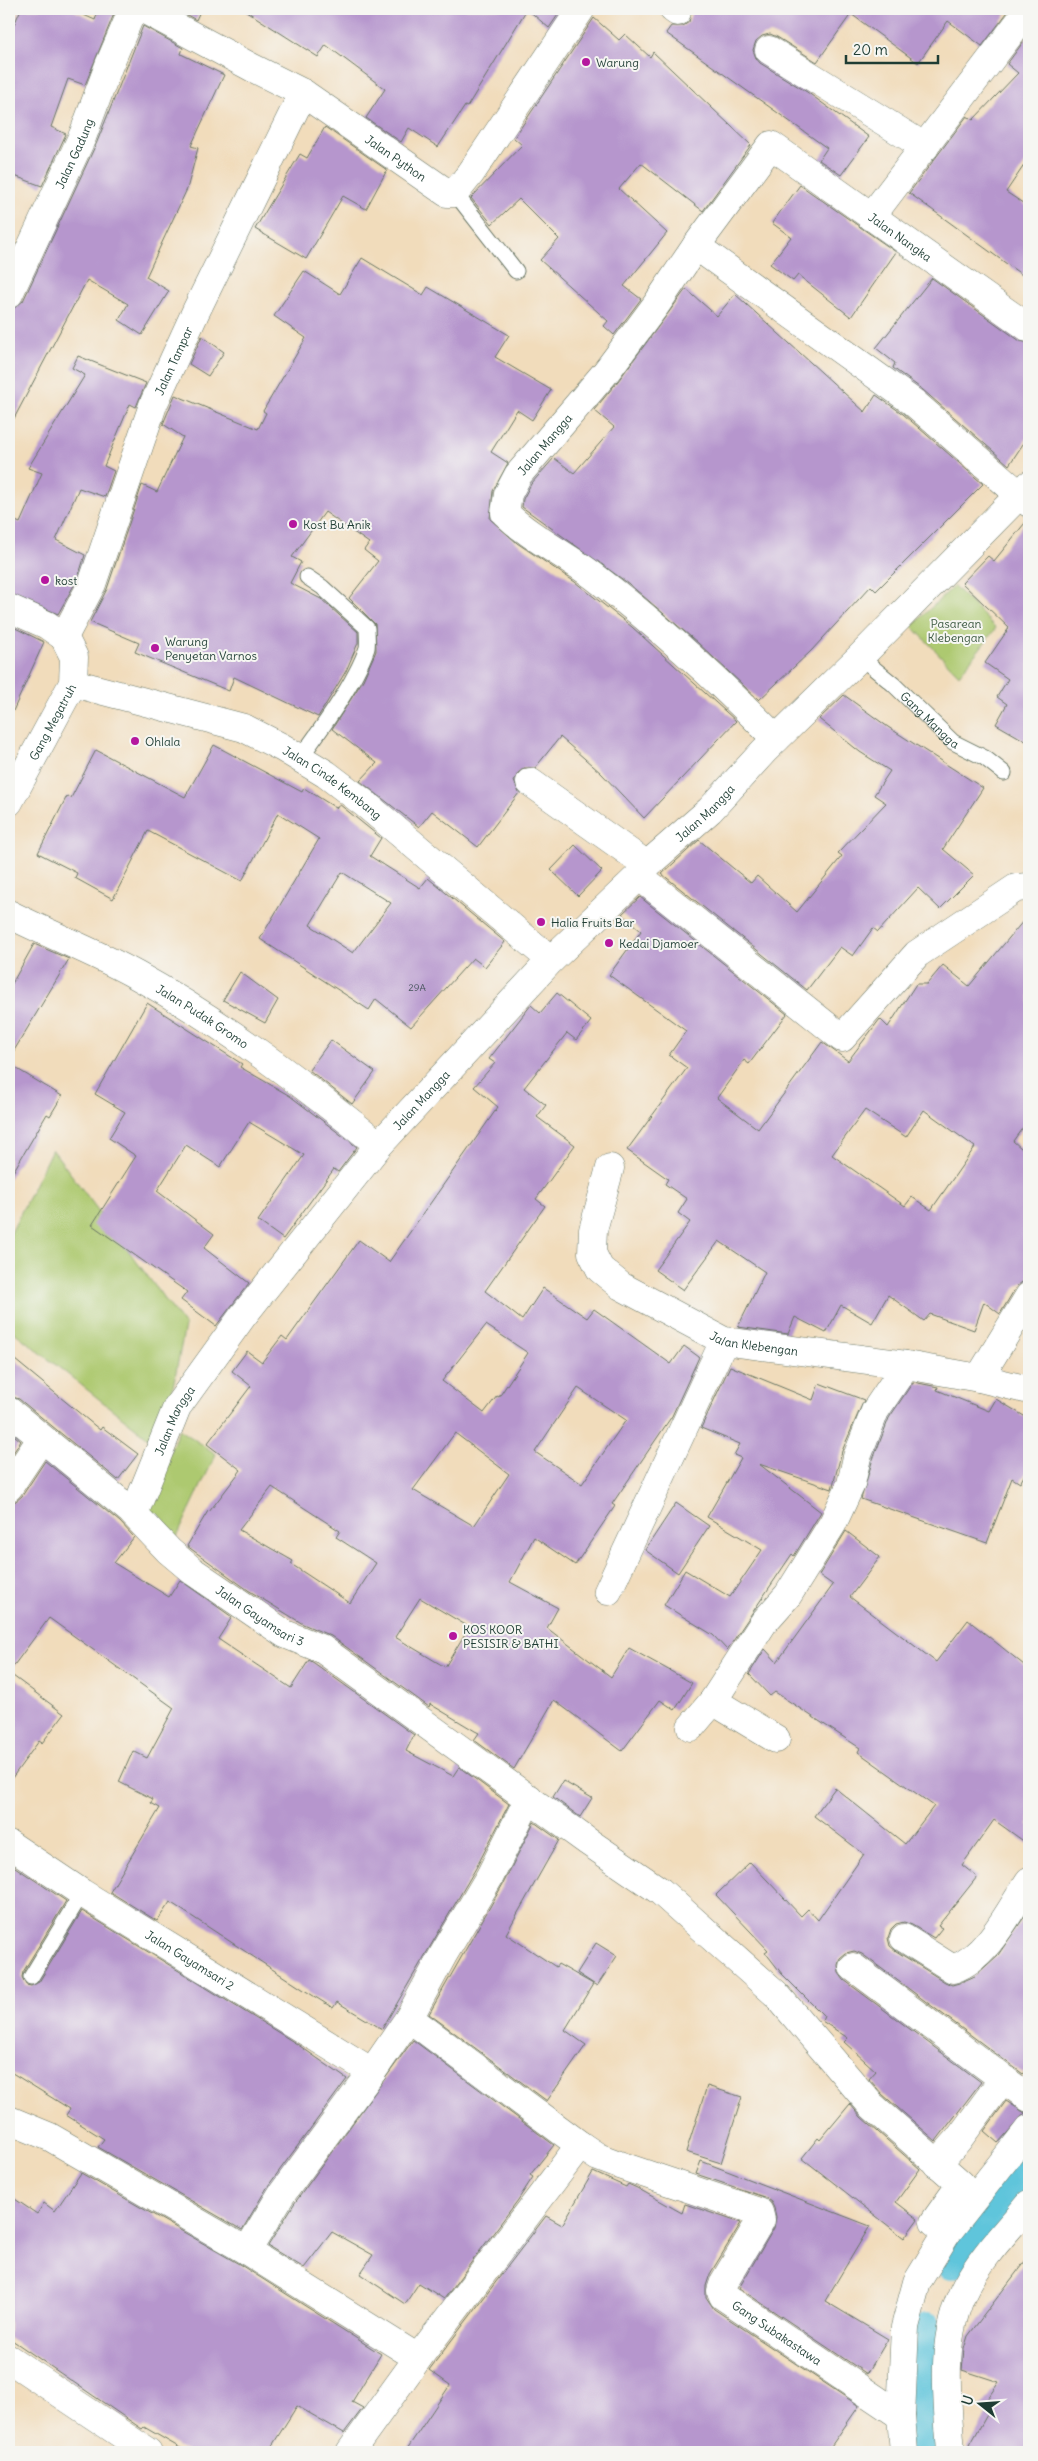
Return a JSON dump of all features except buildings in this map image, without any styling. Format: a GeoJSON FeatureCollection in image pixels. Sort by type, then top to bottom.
{"type":"FeatureCollection","features":[{"type":"Feature","properties":{"kind":"street","name":"Jalan Gadung"},"geometry":{"type":"LineString","coordinates":[[9,294],[83,135],[108,65],[132,9]]}},
{"type":"Feature","properties":{"kind":"street","name":"Jalan Python"},"geometry":{"type":"LineString","coordinates":[[143,9],[303,93],[447,193],[455,193]]}},
{"type":"Feature","properties":{"kind":"street"},"geometry":{"type":"LineString","coordinates":[[455,193],[471,173],[580,9]]}},
{"type":"Feature","properties":{"kind":"street"},"geometry":{"type":"LineString","coordinates":[[871,217],[1029,9]]}},
{"type":"Feature","properties":{"kind":"street"},"geometry":{"type":"LineString","coordinates":[[768,50],[925,147]]}},
{"type":"Feature","properties":{"kind":"street","name":"Jalan Tampar"},"geometry":{"type":"LineString","coordinates":[[64,636],[92,584],[153,405],[196,311],[303,93]]}},
{"type":"Feature","properties":{"kind":"street","name":"Jalan Nangka"},"geometry":{"type":"LineString","coordinates":[[771,145],[1029,328]]}},
{"type":"Feature","properties":{"kind":"street","name":"Jalan Mangga"},"geometry":{"type":"LineString","coordinates":[[771,145],[606,372],[518,475],[508,494],[505,513],[520,528],[594,576],[692,657],[776,739]]}},
{"type":"Feature","properties":{"kind":"street"},"geometry":{"type":"LineString","coordinates":[[696,246],[913,402],[1026,494]]}},
{"type":"Feature","properties":{"kind":"street","name":"Jalan Mangga"},"geometry":{"type":"LineString","coordinates":[[134,1514],[177,1407],[242,1317],[379,1145],[551,960],[643,870],[710,810],[776,739],[1026,494]]}},
{"type":"Feature","properties":{"kind":"street"},"geometry":{"type":"LineString","coordinates":[[9,608],[46,625],[64,636]]}},
{"type":"Feature","properties":{"kind":"street","name":"Gang Megatruh"},"geometry":{"type":"LineString","coordinates":[[9,802],[73,684],[74,657],[64,636]]}},
{"type":"Feature","properties":{"kind":"street","name":"Jalan Cinde Kembang"},"geometry":{"type":"LineString","coordinates":[[73,684],[244,728],[300,758],[326,774],[364,803],[551,960]]}},
{"type":"Feature","properties":{"kind":"street"},"geometry":{"type":"LineString","coordinates":[[530,782],[643,870],[842,1038],[917,954],[1016,888],[1029,887]]}},
{"type":"Feature","properties":{"kind":"street","name":"Jalan Pudak Gromo"},"geometry":{"type":"LineString","coordinates":[[9,914],[135,974],[224,1030],[302,1083],[379,1145]]}},
{"type":"Feature","properties":{"kind":"street","name":"Jalan Klebengan"},"geometry":{"type":"LineString","coordinates":[[610,1168],[593,1230],[592,1253],[600,1269],[621,1286],[724,1341],[906,1365],[979,1378],[1029,1390]]}},
{"type":"Feature","properties":{"kind":"street"},"geometry":{"type":"LineString","coordinates":[[979,1378],[1029,1296]]}},
{"type":"Feature","properties":{"kind":"street"},"geometry":{"type":"LineString","coordinates":[[608,1591],[724,1341]]}},
{"type":"Feature","properties":{"kind":"street"},"geometry":{"type":"LineString","coordinates":[[691,1727],[713,1700],[755,1635],[788,1595],[833,1523],[851,1484],[857,1457],[875,1411],[906,1365]]}},
{"type":"Feature","properties":{"kind":"street","name":"Jalan Gayamsari 3"},"geometry":{"type":"LineString","coordinates":[[9,1411],[134,1514],[169,1551],[201,1577],[285,1634],[322,1649],[660,1891],[776,1994],[872,2105],[961,2184],[934,2222],[947,2233]]}},
{"type":"Feature","properties":{"kind":"street"},"geometry":{"type":"LineString","coordinates":[[9,1487],[41,1439]]}},
{"type":"Feature","properties":{"kind":"street"},"geometry":{"type":"LineString","coordinates":[[713,1700],[776,1739]]}},
{"type":"Feature","properties":{"kind":"street"},"geometry":{"type":"LineString","coordinates":[[247,2251],[281,2196],[409,2018],[443,1955],[490,1876],[529,1798]]}},
{"type":"Feature","properties":{"kind":"street","name":"Jalan Gayamsari 2"},"geometry":{"type":"LineString","coordinates":[[9,1844],[82,1893],[372,2072]]}},
{"type":"Feature","properties":{"kind":"street"},"geometry":{"type":"LineString","coordinates":[[904,1938],[953,1969],[967,1964],[980,1954],[1029,1881]]}},
{"type":"Feature","properties":{"kind":"street"},"geometry":{"type":"LineString","coordinates":[[853,1967],[1029,2098]]}},
{"type":"Feature","properties":{"kind":"street"},"geometry":{"type":"LineString","coordinates":[[350,2452],[418,2358],[589,2151],[409,2018]]}},
{"type":"Feature","properties":{"kind":"street"},"geometry":{"type":"LineString","coordinates":[[937,2164],[958,2140],[1003,2079]]}},
{"type":"Feature","properties":{"kind":"street"},"geometry":{"type":"LineString","coordinates":[[9,2120],[50,2137],[247,2251],[418,2358]]}},
{"type":"Feature","properties":{"kind":"street"},"geometry":{"type":"LineString","coordinates":[[904,2452],[901,2416],[905,2327],[908,2311],[923,2269],[947,2233],[1029,2129]]}},
{"type":"Feature","properties":{"kind":"street","name":"Gang Subakastawa"},"geometry":{"type":"LineString","coordinates":[[589,2151],[759,2212],[761,2220],[724,2282],[721,2291],[724,2296],[901,2416]]}},
{"type":"Feature","properties":{"kind":"street"},"geometry":{"type":"LineString","coordinates":[[951,2452],[948,2356],[956,2310],[973,2274],[1029,2204]]}},
{"type":"Feature","properties":{"kind":"street"},"geometry":{"type":"LineString","coordinates":[[9,2359],[148,2452]]}},
{"type":"Feature","properties":{"kind":"lane"},"geometry":{"type":"LineString","coordinates":[[455,193],[516,270]]}},
{"type":"Feature","properties":{"kind":"lane"},"geometry":{"type":"LineString","coordinates":[[300,758],[328,718],[352,677],[367,646],[367,628],[322,587],[307,577]]}},
{"type":"Feature","properties":{"kind":"lane","name":"Gang Mangga"},"geometry":{"type":"LineString","coordinates":[[860,657],[893,684],[953,742],[985,758],[1004,773]]}},
{"type":"Feature","properties":{"kind":"lane"},"geometry":{"type":"LineString","coordinates":[[31,1977],[82,1893]]}},
{"type":"Feature","properties":{"kind":"green space","name":"Pasarean Klebengan"},"geometry":{"type":"Polygon","coordinates":[[[954,586],[996,628],[959,675],[912,626],[954,586]]]}},
{"type":"Feature","properties":{"kind":"green space"},"geometry":{"type":"Polygon","coordinates":[[[52,1149],[185,1326],[161,1448],[9,1328],[9,1237],[52,1149]]]}},
{"type":"Feature","properties":{"kind":"green space"},"geometry":{"type":"Polygon","coordinates":[[[179,1429],[216,1454],[174,1543],[143,1518],[179,1429]]]}},
{"type":"Feature","properties":{"kind":"waterway"},"geometry":{"type":"LineString","coordinates":[[951,2263],[1029,2164]]}},
{"type":"Feature","properties":{"kind":"waterway"},"geometry":{"type":"LineString","coordinates":[[925,2452],[921,2392],[927,2328]]}},
{"type":"Feature","properties":{"kind":"place","name":"Warung"},"geometry":{"type":"Point","coordinates":[586,62]}},
{"type":"Feature","properties":{"kind":"place","name":"Kost Bu Anik"},"geometry":{"type":"Point","coordinates":[293,524]}},
{"type":"Feature","properties":{"kind":"place","name":"kost"},"geometry":{"type":"Point","coordinates":[45,580]}},
{"type":"Feature","properties":{"kind":"place","name":"Warung Penyetan Varnos"},"geometry":{"type":"Point","coordinates":[155,648]}},
{"type":"Feature","properties":{"kind":"place","name":"Ohlala"},"geometry":{"type":"Point","coordinates":[135,741]}},
{"type":"Feature","properties":{"kind":"place","name":"Halia Fruits Bar"},"geometry":{"type":"Point","coordinates":[541,922]}},
{"type":"Feature","properties":{"kind":"place","name":"Kedai Djamoer"},"geometry":{"type":"Point","coordinates":[609,943]}},
{"type":"Feature","properties":{"kind":"place","name":"KOS KOOR PESISIR & BATHI"},"geometry":{"type":"Point","coordinates":[453,1636]}}]}
